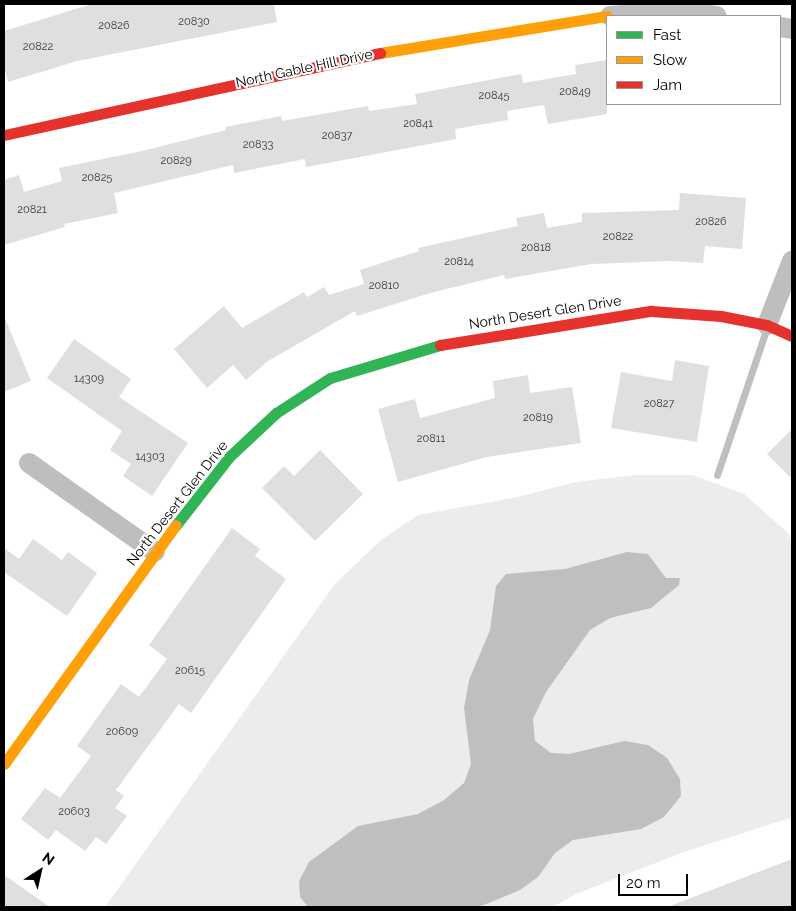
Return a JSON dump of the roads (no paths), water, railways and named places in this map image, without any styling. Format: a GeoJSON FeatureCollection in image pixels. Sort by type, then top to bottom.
{"type":"FeatureCollection","features":[{"type":"Feature","properties":{"kind":"street","name":"North Gable Hill Drive"},"geometry":{"type":"LineString","coordinates":[[624,15],[684,11],[710,15]]}},
{"type":"Feature","properties":{"kind":"street","name":"North Gable Hill Drive"},"geometry":{"type":"LineString","coordinates":[[4,135],[373,54],[606,16]]}},
{"type":"Feature","properties":{"kind":"street"},"geometry":{"type":"LineString","coordinates":[[767,325],[792,261]]}},
{"type":"Feature","properties":{"kind":"street","name":"North Desert Glen Drive"},"geometry":{"type":"LineString","coordinates":[[4,764],[156,552],[230,456],[276,413],[330,378],[440,345],[590,318],[651,311],[722,316],[767,325],[792,336]]}},
{"type":"Feature","properties":{"kind":"street"},"geometry":{"type":"LineString","coordinates":[[29,463],[156,552]]}},
{"type":"Feature","properties":{"kind":"waterway"},"geometry":{"type":"LineString","coordinates":[[717,475],[766,330]]}}]}
